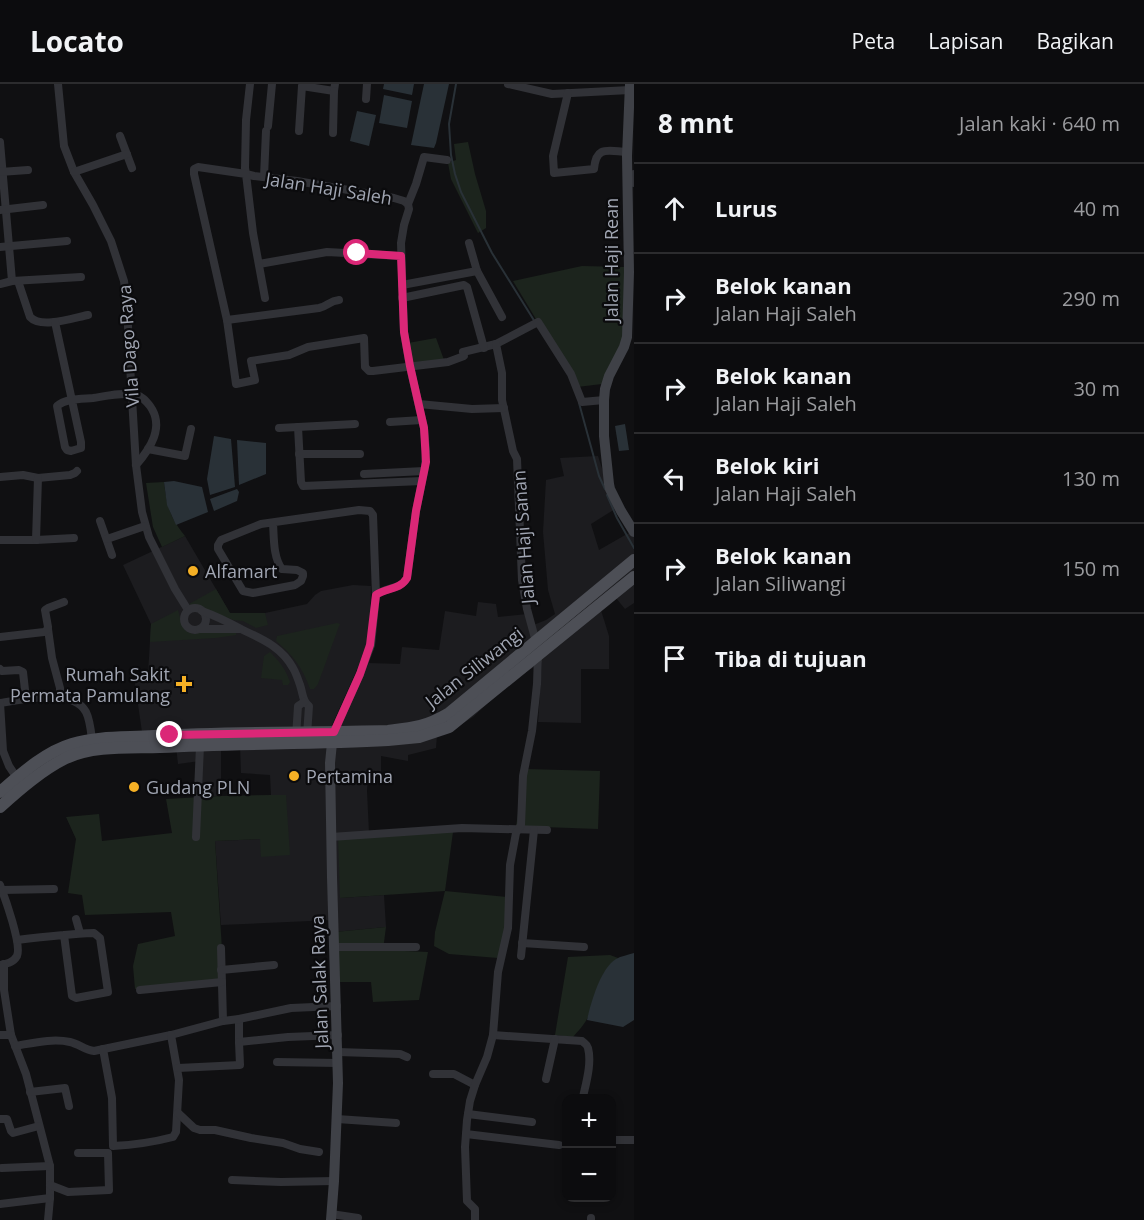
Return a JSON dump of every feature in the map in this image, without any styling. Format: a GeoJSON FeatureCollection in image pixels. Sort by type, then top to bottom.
{"type":"FeatureCollection","features":[{"type":"Feature","properties":{"kind":"main road","name":"Jalan Siliwangi"},"geometry":{"type":"LineString","coordinates":[[0,792],[59,750],[72,744],[92,740],[170,741],[388,735],[419,737],[449,727],[634,560]]}},
{"type":"Feature","properties":{"kind":"main road","name":"Jalan Siliwangi"},"geometry":{"type":"LineString","coordinates":[[537,648],[634,577]]}},
{"type":"Feature","properties":{"kind":"main road","name":"Jalan Siliwangi"},"geometry":{"type":"LineString","coordinates":[[0,807],[49,768],[66,758],[86,752],[170,741],[200,746],[301,738]]}},
{"type":"Feature","properties":{"kind":"street","name":"Vila Dago Raya"},"geometry":{"type":"LineString","coordinates":[[58,84],[64,146],[74,172],[103,223],[122,271],[127,304],[136,465],[145,526],[162,564],[188,610],[184,616],[186,627],[193,630],[200,629]]}},
{"type":"Feature","properties":{"kind":"street","name":"Jalan Haji Saleh"},"geometry":{"type":"LineString","coordinates":[[250,84],[246,120],[246,174],[394,198],[408,204],[401,256],[404,332],[426,451],[407,578],[400,587],[382,590],[376,595]]}},
{"type":"Feature","properties":{"kind":"street"},"geometry":{"type":"LineString","coordinates":[[264,177],[272,84]]}},
{"type":"Feature","properties":{"kind":"street"},"geometry":{"type":"LineString","coordinates":[[293,84],[335,87],[333,133]]}},
{"type":"Feature","properties":{"kind":"street"},"geometry":{"type":"LineString","coordinates":[[366,99],[367,84]]}},
{"type":"Feature","properties":{"kind":"street"},"geometry":{"type":"LineString","coordinates":[[508,84],[548,93],[630,87]]}},
{"type":"Feature","properties":{"kind":"street"},"geometry":{"type":"LineString","coordinates":[[298,131],[302,85]]}},
{"type":"Feature","properties":{"kind":"street","name":"Jalan Haji Rean"},"geometry":{"type":"LineString","coordinates":[[630,87],[631,111],[627,152],[629,272],[627,337],[609,376],[604,400],[604,436],[609,484],[621,511],[634,532]]}},
{"type":"Feature","properties":{"kind":"street"},"geometry":{"type":"LineString","coordinates":[[568,93],[553,156],[554,173],[594,169],[595,159],[603,151],[627,152]]}},
{"type":"Feature","properties":{"kind":"street"},"geometry":{"type":"LineString","coordinates":[[120,136],[132,168]]}},
{"type":"Feature","properties":{"kind":"street"},"geometry":{"type":"LineString","coordinates":[[0,142],[3,209],[9,246],[15,281],[30,317],[34,322],[41,323],[88,315]]}},
{"type":"Feature","properties":{"kind":"street"},"geometry":{"type":"LineString","coordinates":[[74,172],[127,154]]}},
{"type":"Feature","properties":{"kind":"street"},"geometry":{"type":"LineString","coordinates":[[408,204],[424,157],[447,160]]}},
{"type":"Feature","properties":{"kind":"street"},"geometry":{"type":"LineString","coordinates":[[265,298],[246,174],[198,167],[194,169],[227,320],[236,384],[255,380],[251,362],[289,355],[308,347],[364,338],[365,367],[369,371],[448,362],[464,356],[463,352],[496,344],[535,323],[571,374],[582,402],[604,400]]}},
{"type":"Feature","properties":{"kind":"street"},"geometry":{"type":"LineString","coordinates":[[1,171],[28,170]]}},
{"type":"Feature","properties":{"kind":"street"},"geometry":{"type":"LineString","coordinates":[[634,174],[634,183]]}},
{"type":"Feature","properties":{"kind":"street"},"geometry":{"type":"LineString","coordinates":[[3,209],[43,205]]}},
{"type":"Feature","properties":{"kind":"street"},"geometry":{"type":"LineString","coordinates":[[0,247],[67,241]]}},
{"type":"Feature","properties":{"kind":"street"},"geometry":{"type":"LineString","coordinates":[[469,243],[477,271],[502,317]]}},
{"type":"Feature","properties":{"kind":"street"},"geometry":{"type":"LineString","coordinates":[[259,264],[327,252],[401,256]]}},
{"type":"Feature","properties":{"kind":"street"},"geometry":{"type":"LineString","coordinates":[[402,285],[477,271]]}},
{"type":"Feature","properties":{"kind":"street"},"geometry":{"type":"LineString","coordinates":[[0,284],[15,281],[81,278]]}},
{"type":"Feature","properties":{"kind":"street"},"geometry":{"type":"LineString","coordinates":[[402,298],[464,285],[467,287],[484,348]]}},
{"type":"Feature","properties":{"kind":"street"},"geometry":{"type":"LineString","coordinates":[[227,320],[319,308],[324,307],[330,301],[339,300]]}},
{"type":"Feature","properties":{"kind":"street"},"geometry":{"type":"LineString","coordinates":[[55,321],[72,400],[81,446],[71,452],[65,447],[57,406],[63,401],[72,400],[131,394],[138,395],[152,409],[156,421],[155,437],[136,465]]}},
{"type":"Feature","properties":{"kind":"street","name":"Jalan Haji Sanan"},"geometry":{"type":"LineString","coordinates":[[475,1220],[475,1209],[467,1202],[465,1147],[468,1114],[475,1085],[487,1057],[493,1035],[498,972],[507,928],[509,873],[516,833],[521,825],[523,776],[532,731],[537,684],[537,648],[522,580],[517,459],[513,452],[504,408],[501,391],[502,373],[496,344]]}},
{"type":"Feature","properties":{"kind":"street"},"geometry":{"type":"LineString","coordinates":[[418,405],[472,409],[504,408]]}},
{"type":"Feature","properties":{"kind":"street"},"geometry":{"type":"LineString","coordinates":[[390,422],[422,420]]}},
{"type":"Feature","properties":{"kind":"street"},"geometry":{"type":"LineString","coordinates":[[279,428],[355,424]]}},
{"type":"Feature","properties":{"kind":"street"},"geometry":{"type":"LineString","coordinates":[[298,427],[303,486],[422,481]]}},
{"type":"Feature","properties":{"kind":"street"},"geometry":{"type":"LineString","coordinates":[[148,449],[185,456],[191,429]]}},
{"type":"Feature","properties":{"kind":"street"},"geometry":{"type":"LineString","coordinates":[[299,454],[360,454]]}},
{"type":"Feature","properties":{"kind":"street"},"geometry":{"type":"LineString","coordinates":[[0,477],[23,475],[38,478],[70,475],[77,471]]}},
{"type":"Feature","properties":{"kind":"street"},"geometry":{"type":"LineString","coordinates":[[364,474],[424,471]]}},
{"type":"Feature","properties":{"kind":"street"},"geometry":{"type":"LineString","coordinates":[[36,540],[38,478]]}},
{"type":"Feature","properties":{"kind":"street"},"geometry":{"type":"LineString","coordinates":[[273,523],[277,561],[280,567],[300,571],[303,576],[295,585],[248,593],[240,587],[218,549],[221,540],[261,524],[359,510],[370,511],[373,515],[376,595],[370,645],[333,737]]}},
{"type":"Feature","properties":{"kind":"street"},"geometry":{"type":"LineString","coordinates":[[100,521],[112,555]]}},
{"type":"Feature","properties":{"kind":"street"},"geometry":{"type":"LineString","coordinates":[[107,539],[145,526]]}},
{"type":"Feature","properties":{"kind":"street"},"geometry":{"type":"LineString","coordinates":[[0,540],[74,538]]}},
{"type":"Feature","properties":{"kind":"street"},"geometry":{"type":"LineString","coordinates":[[60,697],[45,610],[64,603]]}},
{"type":"Feature","properties":{"kind":"street"},"geometry":{"type":"LineString","coordinates":[[188,610],[195,608],[219,617],[270,643],[285,657],[297,676],[304,702],[298,706],[301,738]]}},
{"type":"Feature","properties":{"kind":"street"},"geometry":{"type":"LineString","coordinates":[[200,629],[206,620],[202,610]]}},
{"type":"Feature","properties":{"kind":"street"},"geometry":{"type":"LineString","coordinates":[[0,637],[44,632],[48,629]]}},
{"type":"Feature","properties":{"kind":"street"},"geometry":{"type":"LineString","coordinates":[[200,629],[242,629]]}},
{"type":"Feature","properties":{"kind":"street"},"geometry":{"type":"LineString","coordinates":[[0,669],[23,672],[26,699]]}},
{"type":"Feature","properties":{"kind":"street"},"geometry":{"type":"LineString","coordinates":[[17,778],[3,751],[0,703],[60,697],[74,701],[82,706],[86,713],[92,740]]}},
{"type":"Feature","properties":{"kind":"street","name":"Jalan Salak Raya"},"geometry":{"type":"LineString","coordinates":[[331,1217],[338,1057],[331,837],[330,763],[333,737]]}},
{"type":"Feature","properties":{"kind":"street"},"geometry":{"type":"LineString","coordinates":[[196,837],[200,746]]}},
{"type":"Feature","properties":{"kind":"street"},"geometry":{"type":"LineString","coordinates":[[331,837],[462,828],[547,830]]}},
{"type":"Feature","properties":{"kind":"street"},"geometry":{"type":"LineString","coordinates":[[521,956],[534,830]]}},
{"type":"Feature","properties":{"kind":"street"},"geometry":{"type":"LineString","coordinates":[[48,1220],[50,1166],[26,1074],[11,1035],[4,990],[2,965],[11,963],[17,956],[18,950],[1,887],[54,889]]}},
{"type":"Feature","properties":{"kind":"street"},"geometry":{"type":"LineString","coordinates":[[76,919],[80,933]]}},
{"type":"Feature","properties":{"kind":"street"},"geometry":{"type":"LineString","coordinates":[[16,940],[80,933],[94,933],[100,938],[108,992],[76,998],[72,996],[64,935]]}},
{"type":"Feature","properties":{"kind":"street"},"geometry":{"type":"LineString","coordinates":[[522,943],[584,947]]}},
{"type":"Feature","properties":{"kind":"street"},"geometry":{"type":"LineString","coordinates":[[334,947],[416,947]]}},
{"type":"Feature","properties":{"kind":"street"},"geometry":{"type":"LineString","coordinates":[[221,948],[223,1021]]}},
{"type":"Feature","properties":{"kind":"street"},"geometry":{"type":"LineString","coordinates":[[221,970],[274,965]]}},
{"type":"Feature","properties":{"kind":"street"},"geometry":{"type":"LineString","coordinates":[[140,990],[222,982]]}},
{"type":"Feature","properties":{"kind":"street"},"geometry":{"type":"LineString","coordinates":[[15,1046],[55,1041],[70,1042],[93,1051],[291,1008],[336,1006]]}},
{"type":"Feature","properties":{"kind":"street"},"geometry":{"type":"LineString","coordinates":[[178,1068],[240,1065],[239,1019]]}},
{"type":"Feature","properties":{"kind":"street"},"geometry":{"type":"LineString","coordinates":[[0,1035],[11,1035]]}},
{"type":"Feature","properties":{"kind":"street"},"geometry":{"type":"LineString","coordinates":[[103,1049],[112,1098],[113,1146],[173,1137],[176,1132],[180,1090],[171,1035]]}},
{"type":"Feature","properties":{"kind":"street"},"geometry":{"type":"LineString","coordinates":[[239,1042],[338,1035]]}},
{"type":"Feature","properties":{"kind":"street"},"geometry":{"type":"LineString","coordinates":[[493,1035],[582,1041],[588,1049],[589,1062],[584,1094]]}},
{"type":"Feature","properties":{"kind":"street"},"geometry":{"type":"LineString","coordinates":[[546,1079],[555,1039]]}},
{"type":"Feature","properties":{"kind":"street"},"geometry":{"type":"LineString","coordinates":[[278,1062],[400,1054],[407,1057]]}},
{"type":"Feature","properties":{"kind":"street"},"geometry":{"type":"LineString","coordinates":[[433,1074],[454,1074],[475,1085]]}},
{"type":"Feature","properties":{"kind":"street"},"geometry":{"type":"LineString","coordinates":[[30,1092],[65,1088],[69,1106]]}},
{"type":"Feature","properties":{"kind":"street"},"geometry":{"type":"LineString","coordinates":[[178,1113],[194,1128],[200,1130],[215,1130],[319,1152]]}},
{"type":"Feature","properties":{"kind":"street"},"geometry":{"type":"LineString","coordinates":[[468,1114],[532,1122]]}},
{"type":"Feature","properties":{"kind":"street"},"geometry":{"type":"LineString","coordinates":[[0,1119],[7,1119],[13,1132],[39,1125]]}},
{"type":"Feature","properties":{"kind":"street"},"geometry":{"type":"LineString","coordinates":[[337,1119],[396,1123]]}},
{"type":"Feature","properties":{"kind":"street"},"geometry":{"type":"LineString","coordinates":[[466,1134],[559,1145]]}},
{"type":"Feature","properties":{"kind":"street"},"geometry":{"type":"LineString","coordinates":[[616,1140],[634,1140]]}},
{"type":"Feature","properties":{"kind":"street"},"geometry":{"type":"LineString","coordinates":[[50,1185],[63,1191],[69,1187],[109,1185],[108,1153],[78,1153]]}},
{"type":"Feature","properties":{"kind":"street"},"geometry":{"type":"LineString","coordinates":[[2,1168],[50,1166]]}},
{"type":"Feature","properties":{"kind":"street"},"geometry":{"type":"LineString","coordinates":[[232,1180],[334,1181]]}},
{"type":"Feature","properties":{"kind":"street"},"geometry":{"type":"LineString","coordinates":[[0,1204],[50,1198]]}},
{"type":"Feature","properties":{"kind":"street"},"geometry":{"type":"LineString","coordinates":[[331,1217],[358,1218]]}},
{"type":"Feature","properties":{"kind":"shaded area"},"geometry":{"type":"Polygon","coordinates":[[[384,84],[414,84],[412,95],[383,89],[384,84]]]}},
{"type":"Feature","properties":{"kind":"shaded area"},"geometry":{"type":"Polygon","coordinates":[[[424,84],[449,84],[434,148],[411,145],[424,84]]]}},
{"type":"Feature","properties":{"kind":"shaded area"},"geometry":{"type":"Polygon","coordinates":[[[384,95],[412,101],[407,128],[379,123],[384,95]]]}},
{"type":"Feature","properties":{"kind":"shaded area"},"geometry":{"type":"Polygon","coordinates":[[[357,111],[376,115],[369,146],[350,141],[357,111]]]}},
{"type":"Feature","properties":{"kind":"shaded area"},"geometry":{"type":"Polygon","coordinates":[[[468,142],[486,211],[486,228],[478,233],[451,179],[448,163],[456,160],[454,144],[468,142]]]}},
{"type":"Feature","properties":{"kind":"shaded area"},"geometry":{"type":"Polygon","coordinates":[[[582,266],[624,267],[624,329],[621,344],[602,384],[577,387],[513,281],[582,266]]]}},
{"type":"Feature","properties":{"kind":"shaded area"},"geometry":{"type":"Polygon","coordinates":[[[436,338],[444,360],[411,365],[408,343],[436,338]]]}},
{"type":"Feature","properties":{"kind":"shaded area"},"geometry":{"type":"Polygon","coordinates":[[[625,424],[629,450],[619,451],[615,426],[625,424]]]}},
{"type":"Feature","properties":{"kind":"shaded area"},"geometry":{"type":"Polygon","coordinates":[[[214,436],[231,439],[235,487],[210,495],[207,479],[214,436]]]}},
{"type":"Feature","properties":{"kind":"shaded area"},"geometry":{"type":"Polygon","coordinates":[[[237,440],[266,443],[266,474],[239,485],[237,440]]]}},
{"type":"Feature","properties":{"kind":"shaded area"},"geometry":{"type":"Polygon","coordinates":[[[598,456],[615,509],[591,524],[599,550],[634,530],[634,603],[625,609],[616,598],[600,607],[609,636],[609,669],[581,669],[581,723],[538,722],[542,662],[512,681],[473,717],[451,731],[437,735],[436,748],[408,755],[408,761],[381,756],[381,773],[368,774],[369,833],[340,898],[384,895],[386,927],[335,932],[333,920],[221,925],[215,841],[261,839],[286,796],[271,795],[270,775],[241,773],[240,745],[221,745],[221,796],[201,797],[200,761],[178,764],[176,746],[142,732],[134,677],[148,674],[151,624],[123,565],[185,536],[230,613],[265,613],[307,604],[321,591],[353,585],[371,586],[368,645],[332,725],[340,724],[369,663],[400,664],[402,647],[439,650],[445,611],[476,616],[478,602],[496,604],[498,617],[527,614],[531,626],[555,614],[548,590],[543,532],[546,480],[564,476],[560,458],[598,456]]]}},
{"type":"Feature","properties":{"kind":"shaded area"},"geometry":{"type":"Polygon","coordinates":[[[174,481],[202,487],[208,512],[176,525],[167,505],[164,482],[174,481]]]}},
{"type":"Feature","properties":{"kind":"shaded area"},"geometry":{"type":"Polygon","coordinates":[[[164,482],[170,510],[185,536],[162,547],[153,527],[146,483],[164,482]]]}},
{"type":"Feature","properties":{"kind":"shaded area"},"geometry":{"type":"Polygon","coordinates":[[[237,489],[239,492],[237,501],[214,511],[210,499],[237,489]]]}},
{"type":"Feature","properties":{"kind":"shaded area"},"geometry":{"type":"Polygon","coordinates":[[[216,589],[230,613],[265,613],[268,625],[256,628],[243,621],[233,620],[200,606],[189,604],[216,589]]]}},
{"type":"Feature","properties":{"kind":"shaded area"},"geometry":{"type":"Polygon","coordinates":[[[178,610],[186,631],[193,634],[203,631],[221,631],[236,633],[236,635],[150,642],[151,624],[178,610]]]}},
{"type":"Feature","properties":{"kind":"shaded area"},"geometry":{"type":"Polygon","coordinates":[[[340,624],[318,684],[314,689],[310,689],[296,662],[276,641],[277,636],[340,624]]]}},
{"type":"Feature","properties":{"kind":"shaded area"},"geometry":{"type":"Polygon","coordinates":[[[270,652],[285,670],[290,682],[288,685],[283,685],[282,680],[261,678],[264,656],[270,652]]]}},
{"type":"Feature","properties":{"kind":"shaded area"},"geometry":{"type":"Polygon","coordinates":[[[525,769],[600,771],[598,829],[516,826],[525,769]]]}},
{"type":"Feature","properties":{"kind":"shaded area"},"geometry":{"type":"Polygon","coordinates":[[[286,795],[290,855],[261,857],[260,839],[215,841],[224,980],[135,989],[133,966],[138,944],[175,936],[171,912],[85,915],[82,895],[68,893],[76,839],[66,817],[99,814],[102,841],[172,833],[166,799],[286,795]]]}},
{"type":"Feature","properties":{"kind":"shaded area"},"geometry":{"type":"Polygon","coordinates":[[[453,832],[445,891],[340,898],[338,835],[453,832]]]}},
{"type":"Feature","properties":{"kind":"shaded area"},"geometry":{"type":"Polygon","coordinates":[[[445,891],[507,897],[507,930],[498,958],[449,954],[434,946],[445,891]]]}},
{"type":"Feature","properties":{"kind":"shaded area"},"geometry":{"type":"Polygon","coordinates":[[[386,927],[383,950],[428,952],[419,1000],[373,1002],[371,982],[337,982],[335,932],[386,927]]]}},
{"type":"Feature","properties":{"kind":"shaded area"},"geometry":{"type":"Polygon","coordinates":[[[634,953],[634,1020],[623,1027],[587,1020],[605,970],[616,959],[634,953]]]}},
{"type":"Feature","properties":{"kind":"shaded area"},"geometry":{"type":"Polygon","coordinates":[[[610,955],[618,958],[602,977],[585,1022],[573,1037],[555,1035],[568,957],[610,955]]]}},
{"type":"Feature","properties":{"kind":"waterway"},"geometry":{"type":"LineString","coordinates":[[456,84],[449,124],[455,174],[461,192],[492,253],[535,322]]}},
{"type":"Feature","properties":{"kind":"waterway"},"geometry":{"type":"LineString","coordinates":[[579,403],[599,476],[605,489]]}},
{"type":"Feature","properties":{"kind":"waterway"},"geometry":{"type":"LineString","coordinates":[[607,495],[634,548]]}},
{"type":"Feature","properties":{"kind":"place","name":"Alfamart"},"geometry":{"type":"Point","coordinates":[193,571]}},
{"type":"Feature","properties":{"kind":"place","name":"Rumah Sakit Permata Pamulang"},"geometry":{"type":"Point","coordinates":[184,684]}},
{"type":"Feature","properties":{"kind":"place","name":"Pertamina"},"geometry":{"type":"Point","coordinates":[294,776]}},
{"type":"Feature","properties":{"kind":"place","name":"Gudang PLN"},"geometry":{"type":"Point","coordinates":[134,787]}},
{"type":"Feature","properties":{"kind":"route"},"geometry":{"type":"LineString","coordinates":[[170,735],[334,732],[360,674],[370,645],[376,595],[382,590],[400,587],[407,578],[416,511],[426,462],[424,428],[404,332],[401,256],[357,253]]}}]}
